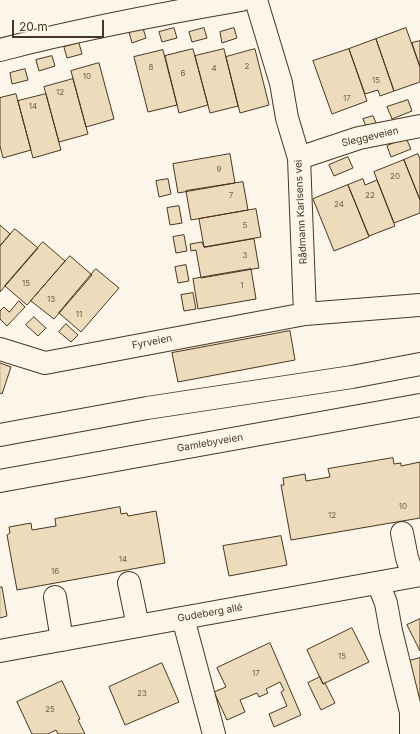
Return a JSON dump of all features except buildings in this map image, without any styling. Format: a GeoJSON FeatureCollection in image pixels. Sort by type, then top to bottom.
{"type":"FeatureCollection","features":[{"type":"Feature","properties":{"kind":"street"},"geometry":{"type":"LineString","coordinates":[[0,50],[54,36],[154,15],[242,0]]}},
{"type":"Feature","properties":{"kind":"street","name":"Rådmann Karlsens vei"},"geometry":{"type":"LineString","coordinates":[[256,0],[281,83],[287,118],[299,158],[305,314]]}},
{"type":"Feature","properties":{"kind":"street","name":"Sleggeveien"},"geometry":{"type":"LineString","coordinates":[[299,158],[359,138],[420,126]]}},
{"type":"Feature","properties":{"kind":"street"},"geometry":{"type":"LineString","coordinates":[[305,314],[420,304]]}},
{"type":"Feature","properties":{"kind":"street","name":"Fyrveien"},"geometry":{"type":"LineString","coordinates":[[0,350],[45,363],[305,314]]}},
{"type":"Feature","properties":{"kind":"street"},"geometry":{"type":"LineString","coordinates":[[0,435],[146,408],[352,378],[420,364]]}},
{"type":"Feature","properties":{"kind":"street","name":"Gamlebyveien"},"geometry":{"type":"LineString","coordinates":[[0,481],[420,405]]}},
{"type":"Feature","properties":{"kind":"street"},"geometry":{"type":"LineString","coordinates":[[402,533],[407,558],[417,576]]}},
{"type":"Feature","properties":{"kind":"street","name":"Gudeberg allé"},"geometry":{"type":"LineString","coordinates":[[0,651],[417,576]]}},
{"type":"Feature","properties":{"kind":"street"},"geometry":{"type":"LineString","coordinates":[[378,582],[386,603],[391,631],[411,712],[411,734]]}},
{"type":"Feature","properties":{"kind":"street"},"geometry":{"type":"LineString","coordinates":[[129,583],[138,626]]}},
{"type":"Feature","properties":{"kind":"street"},"geometry":{"type":"LineString","coordinates":[[55,597],[62,640]]}},
{"type":"Feature","properties":{"kind":"street"},"geometry":{"type":"LineString","coordinates":[[183,618],[214,734]]}}]}
